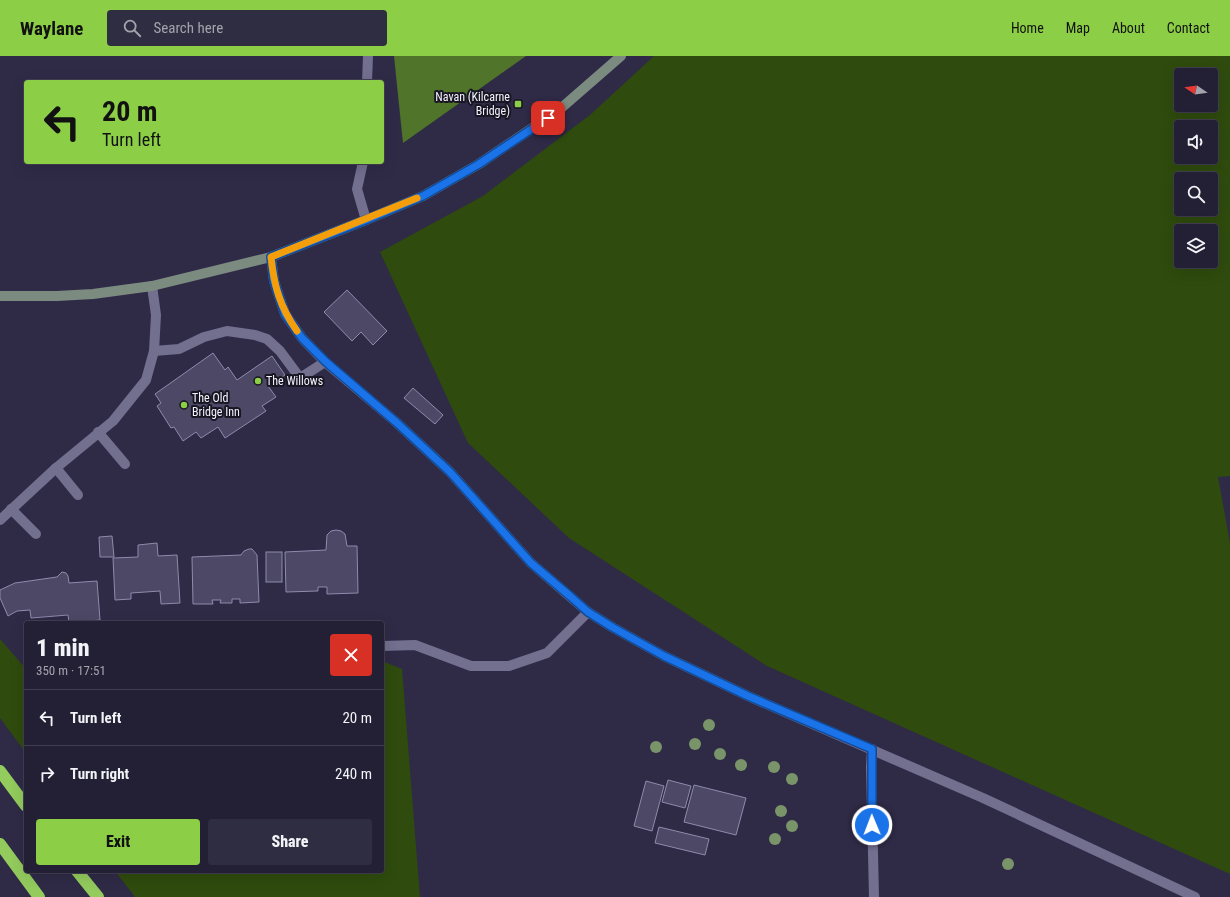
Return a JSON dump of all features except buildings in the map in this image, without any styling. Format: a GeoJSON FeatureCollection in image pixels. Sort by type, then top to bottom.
{"type":"FeatureCollection","features":[{"type":"Feature","properties":{"kind":"highway"},"geometry":{"type":"LineString","coordinates":[[0,771],[24,803]]}},
{"type":"Feature","properties":{"kind":"highway"},"geometry":{"type":"LineString","coordinates":[[0,844],[39,897]]}},
{"type":"Feature","properties":{"kind":"highway"},"geometry":{"type":"LineString","coordinates":[[79,873],[98,897]]}},
{"type":"Feature","properties":{"kind":"main road"},"geometry":{"type":"LineString","coordinates":[[0,296],[58,296],[93,294],[152,286],[271,257],[423,196],[479,164],[559,110],[621,56]]}},
{"type":"Feature","properties":{"kind":"street"},"geometry":{"type":"LineString","coordinates":[[367,80],[368,56]]}},
{"type":"Feature","properties":{"kind":"street"},"geometry":{"type":"LineString","coordinates":[[363,164],[357,189],[366,220]]}},
{"type":"Feature","properties":{"kind":"street"},"geometry":{"type":"LineString","coordinates":[[271,257],[274,281],[285,314],[302,338],[326,362],[396,422],[450,472],[531,563],[588,612],[664,656],[748,696],[983,798],[1195,897]]}},
{"type":"Feature","properties":{"kind":"street"},"geometry":{"type":"LineString","coordinates":[[0,520],[56,468],[113,421],[146,380],[154,351],[156,316],[152,286]]}},
{"type":"Feature","properties":{"kind":"street"},"geometry":{"type":"LineString","coordinates":[[154,351],[179,349],[204,337],[228,331],[255,335],[267,340],[280,351],[300,378],[326,362]]}},
{"type":"Feature","properties":{"kind":"street"},"geometry":{"type":"LineString","coordinates":[[98,432],[125,464]]}},
{"type":"Feature","properties":{"kind":"street"},"geometry":{"type":"LineString","coordinates":[[56,468],[78,495]]}},
{"type":"Feature","properties":{"kind":"street"},"geometry":{"type":"LineString","coordinates":[[11,509],[36,534]]}},
{"type":"Feature","properties":{"kind":"street"},"geometry":{"type":"LineString","coordinates":[[384,646],[415,645],[471,666],[509,666],[547,653],[588,612]]}},
{"type":"Feature","properties":{"kind":"street"},"geometry":{"type":"LineString","coordinates":[[872,749],[871,767],[874,897]]}},
{"type":"Feature","properties":{"kind":"green space"},"geometry":{"type":"Polygon","coordinates":[[[394,56],[526,56],[403,143],[394,56]]]}},
{"type":"Feature","properties":{"kind":"green space"},"geometry":{"type":"Polygon","coordinates":[[[654,56],[1230,56],[1230,476],[1218,477],[1230,543],[1230,874],[767,666],[569,538],[468,443],[380,252],[483,196],[590,115],[654,56]]]}},
{"type":"Feature","properties":{"kind":"green space"},"geometry":{"type":"Polygon","coordinates":[[[0,639],[24,667],[24,750],[0,718],[0,639]]]}},
{"type":"Feature","properties":{"kind":"green space"},"geometry":{"type":"Polygon","coordinates":[[[384,662],[402,669],[420,897],[135,897],[117,873],[384,873],[384,662]]]}},
{"type":"Feature","properties":{"kind":"slow traffic"},"geometry":{"type":"LineString","coordinates":[[297,331],[285,314],[274,281],[271,257],[366,220],[417,198]]}},
{"type":"Feature","properties":{"kind":"place","name":"Navan (Kilcarne Bridge)"},"geometry":{"type":"Point","coordinates":[518,104]}},
{"type":"Feature","properties":{"kind":"place","name":"The Willows"},"geometry":{"type":"Point","coordinates":[258,381]}},
{"type":"Feature","properties":{"kind":"place","name":"The Old Bridge Inn"},"geometry":{"type":"Point","coordinates":[184,405]}},
{"type":"Feature","properties":{"kind":"route"},"geometry":{"type":"LineString","coordinates":[[548,118],[479,164],[423,196],[271,257],[274,281],[285,314],[302,338],[326,362],[396,422],[450,472],[531,563],[588,612],[664,656],[748,696],[872,749],[872,825]]}}]}
